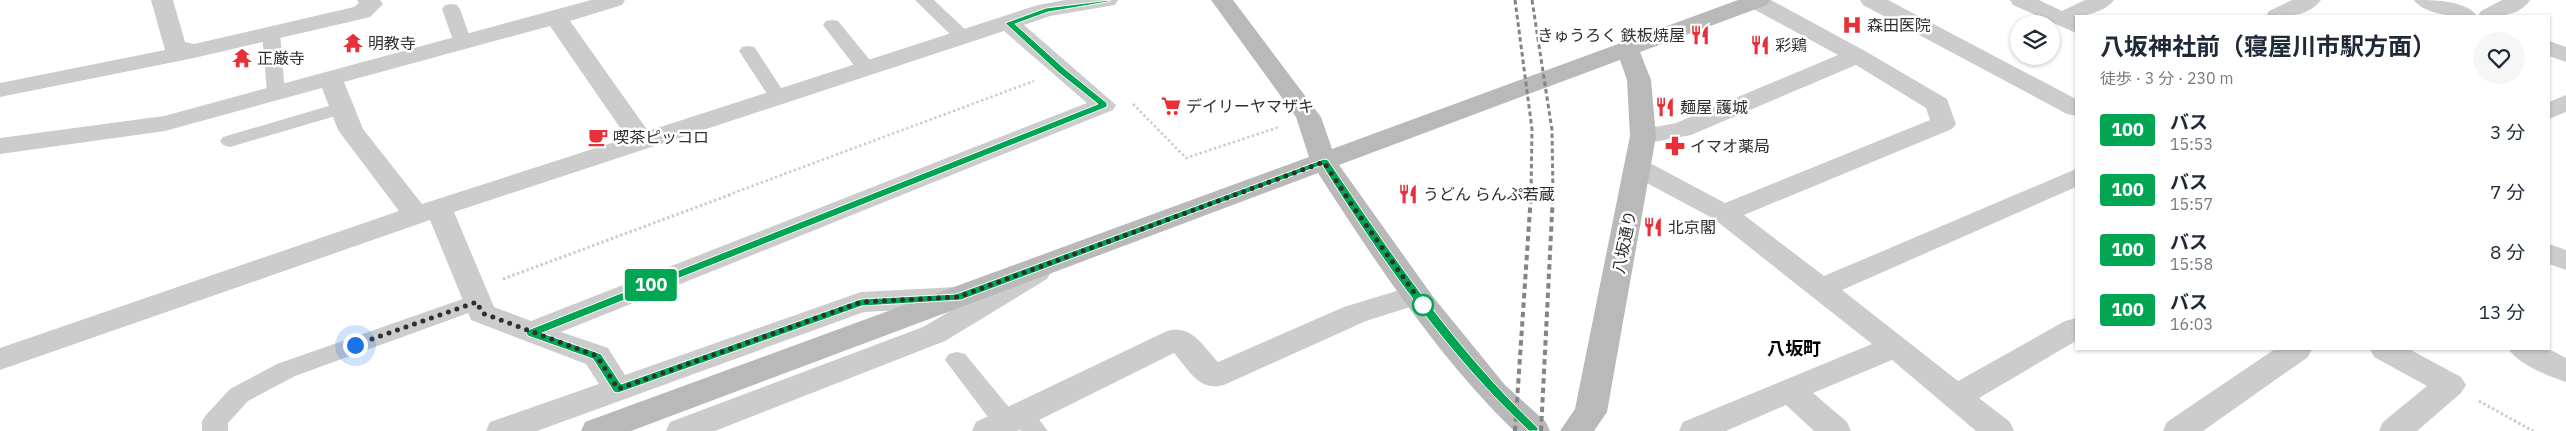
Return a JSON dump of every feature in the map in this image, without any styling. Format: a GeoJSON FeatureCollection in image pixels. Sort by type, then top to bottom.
{"type":"FeatureCollection","features":[{"type":"Feature","properties":{"kind":"street"},"geometry":{"type":"LineString","coordinates":[[162,0],[175,46],[194,51]]}},
{"type":"Feature","properties":{"kind":"street"},"geometry":{"type":"LineString","coordinates":[[0,146],[165,123],[556,18],[577,5],[614,0]]}},
{"type":"Feature","properties":{"kind":"street"},"geometry":{"type":"LineString","coordinates":[[0,359],[428,212],[1009,23],[1040,5],[1107,0]]}},
{"type":"Feature","properties":{"kind":"street"},"geometry":{"type":"LineString","coordinates":[[1222,0],[1308,118],[1324,162],[1416,295],[1494,393],[1534,431]]}},
{"type":"Feature","properties":{"kind":"street"},"geometry":{"type":"LineString","coordinates":[[597,431],[1758,0],[1938,104],[1942,124],[1724,213]]}},
{"type":"Feature","properties":{"kind":"street"},"geometry":{"type":"LineString","coordinates":[[1871,0],[2075,108]]}},
{"type":"Feature","properties":{"kind":"street"},"geometry":{"type":"LineString","coordinates":[[2021,0],[2069,22]]}},
{"type":"Feature","properties":{"kind":"street"},"geometry":{"type":"LineString","coordinates":[[2080,15],[2103,0]]}},
{"type":"Feature","properties":{"kind":"street"},"geometry":{"type":"LineString","coordinates":[[2284,15],[2310,0]]}},
{"type":"Feature","properties":{"kind":"street"},"geometry":{"type":"LineString","coordinates":[[2425,0],[2463,15]]}},
{"type":"Feature","properties":{"kind":"street"},"geometry":{"type":"LineString","coordinates":[[2491,15],[2519,0]]}},
{"type":"Feature","properties":{"kind":"street"},"geometry":{"type":"LineString","coordinates":[[0,90],[194,51],[362,12],[373,1]]}},
{"type":"Feature","properties":{"kind":"street"},"geometry":{"type":"LineString","coordinates":[[556,18],[642,141]]}},
{"type":"Feature","properties":{"kind":"street"},"geometry":{"type":"LineString","coordinates":[[531,333],[1104,105],[1062,71],[1009,23]]}},
{"type":"Feature","properties":{"kind":"street","name":"八坂通り"},"geometry":{"type":"LineString","coordinates":[[1576,431],[1591,412],[1639,168],[1643,136],[1639,80],[1627,48]]}},
{"type":"Feature","properties":{"kind":"street"},"geometry":{"type":"LineString","coordinates":[[2550,48],[2566,55]]}},
{"type":"Feature","properties":{"kind":"street"},"geometry":{"type":"LineString","coordinates":[[1643,136],[1682,130],[1857,56]]}},
{"type":"Feature","properties":{"kind":"street"},"geometry":{"type":"LineString","coordinates":[[330,79],[351,130],[428,212],[482,313],[531,333],[597,356],[618,389]]}},
{"type":"Feature","properties":{"kind":"street"},"geometry":{"type":"LineString","coordinates":[[2550,111],[2566,102]]}},
{"type":"Feature","properties":{"kind":"street"},"geometry":{"type":"LineString","coordinates":[[1639,168],[1724,213],[1895,346],[1998,431]]}},
{"type":"Feature","properties":{"kind":"street"},"geometry":{"type":"LineString","coordinates":[[1821,288],[2075,176]]}},
{"type":"Feature","properties":{"kind":"street"},"geometry":{"type":"LineString","coordinates":[[2550,253],[2566,261]]}},
{"type":"Feature","properties":{"kind":"street"},"geometry":{"type":"LineString","coordinates":[[682,431],[934,334],[1053,262]]}},
{"type":"Feature","properties":{"kind":"street"},"geometry":{"type":"LineString","coordinates":[[1013,425],[1178,338],[1213,377],[1355,314],[1416,295]]}},
{"type":"Feature","properties":{"kind":"street"},"geometry":{"type":"LineString","coordinates":[[502,431],[861,302],[958,297]]}},
{"type":"Feature","properties":{"kind":"street"},"geometry":{"type":"LineString","coordinates":[[1956,396],[2075,329]]}},
{"type":"Feature","properties":{"kind":"street"},"geometry":{"type":"LineString","coordinates":[[1696,431],[1895,346]]}},
{"type":"Feature","properties":{"kind":"street"},"geometry":{"type":"LineString","coordinates":[[2179,431],[2296,350]]}},
{"type":"Feature","properties":{"kind":"street"},"geometry":{"type":"LineString","coordinates":[[2387,350],[2450,385],[2395,431]]}},
{"type":"Feature","properties":{"kind":"street"},"geometry":{"type":"LineString","coordinates":[[2526,350],[2566,371]]}},
{"type":"Feature","properties":{"kind":"street"},"geometry":{"type":"LineString","coordinates":[[1790,391],[1835,431]]}},
{"type":"Feature","properties":{"kind":"lane"},"geometry":{"type":"LineString","coordinates":[[924,0],[964,38]]}},
{"type":"Feature","properties":{"kind":"lane"},"geometry":{"type":"LineString","coordinates":[[451,9],[463,43]]}},
{"type":"Feature","properties":{"kind":"lane"},"geometry":{"type":"LineString","coordinates":[[832,25],[867,69]]}},
{"type":"Feature","properties":{"kind":"lane"},"geometry":{"type":"LineString","coordinates":[[271,33],[276,93]]}},
{"type":"Feature","properties":{"kind":"lane"},"geometry":{"type":"LineString","coordinates":[[748,51],[778,97]]}},
{"type":"Feature","properties":{"kind":"lane"},"geometry":{"type":"LineString","coordinates":[[230,141],[342,108]]}},
{"type":"Feature","properties":{"kind":"lane"},"geometry":{"type":"LineString","coordinates":[[215,431],[215,421],[239,395],[286,370],[474,296]]}},
{"type":"Feature","properties":{"kind":"lane"},"geometry":{"type":"LineString","coordinates":[[957,360],[1013,425]]}},
{"type":"Feature","properties":{"kind":"path"},"geometry":{"type":"LineString","coordinates":[[474,296],[1062,71]]}},
{"type":"Feature","properties":{"kind":"path"},"geometry":{"type":"LineString","coordinates":[[1132,102],[1186,158],[1308,118]]}},
{"type":"Feature","properties":{"kind":"path"},"geometry":{"type":"LineString","coordinates":[[2450,385],[2533,431]]}},
{"type":"Feature","properties":{"kind":"railway"},"geometry":{"type":"LineString","coordinates":[[1515,0],[1532,129],[1531,195]]}},
{"type":"Feature","properties":{"kind":"railway"},"geometry":{"type":"LineString","coordinates":[[1532,0],[1552,130],[1553,194]]}},
{"type":"Feature","properties":{"kind":"railway"},"geometry":{"type":"LineString","coordinates":[[1515,431],[1531,194]]}},
{"type":"Feature","properties":{"kind":"railway"},"geometry":{"type":"LineString","coordinates":[[1541,431],[1553,194]]}},
{"type":"Feature","properties":{"kind":"bus line","name":"100"},"geometry":{"type":"LineString","coordinates":[[1107,0],[1046,10],[1009,23],[1062,71],[1104,105],[531,333],[597,356],[618,389],[861,302],[958,297],[1324,162],[1354,208],[1423,305],[1494,393],[1534,431]]}},
{"type":"Feature","properties":{"kind":"place","name":"森田医院"},"geometry":{"type":"Point","coordinates":[1852,25]}},
{"type":"Feature","properties":{"kind":"place","name":"きゅうろく 鉄板焼屋"},"geometry":{"type":"Point","coordinates":[1700,35]}},
{"type":"Feature","properties":{"kind":"place","name":"明教寺"},"geometry":{"type":"Point","coordinates":[353,43]}},
{"type":"Feature","properties":{"kind":"place","name":"彩鶏"},"geometry":{"type":"Point","coordinates":[1760,45]}},
{"type":"Feature","properties":{"kind":"place","name":"正厳寺"},"geometry":{"type":"Point","coordinates":[242,58]}},
{"type":"Feature","properties":{"kind":"place","name":"デイリーヤマザキ"},"geometry":{"type":"Point","coordinates":[1171,106]}},
{"type":"Feature","properties":{"kind":"place","name":"麺屋 護城"},"geometry":{"type":"Point","coordinates":[1665,107]}},
{"type":"Feature","properties":{"kind":"place","name":"喫茶ピッコロ"},"geometry":{"type":"Point","coordinates":[598,137]}},
{"type":"Feature","properties":{"kind":"place","name":"イマオ薬局"},"geometry":{"type":"Point","coordinates":[1675,146]}},
{"type":"Feature","properties":{"kind":"place","name":"うどん らんぷ若蔵"},"geometry":{"type":"Point","coordinates":[1408,194]}},
{"type":"Feature","properties":{"kind":"place","name":"北京閣"},"geometry":{"type":"Point","coordinates":[1653,227]}},
{"type":"Feature","properties":{"kind":"district","name":"八坂町"},"geometry":{"type":"Point","coordinates":[1794,349]}},
{"type":"Feature","properties":{"kind":"route"},"geometry":{"type":"LineString","coordinates":[[355,345],[477,302],[482,313],[531,333],[597,356],[618,389],[861,302],[958,297],[1324,162],[1354,208],[1423,305]]}}]}
